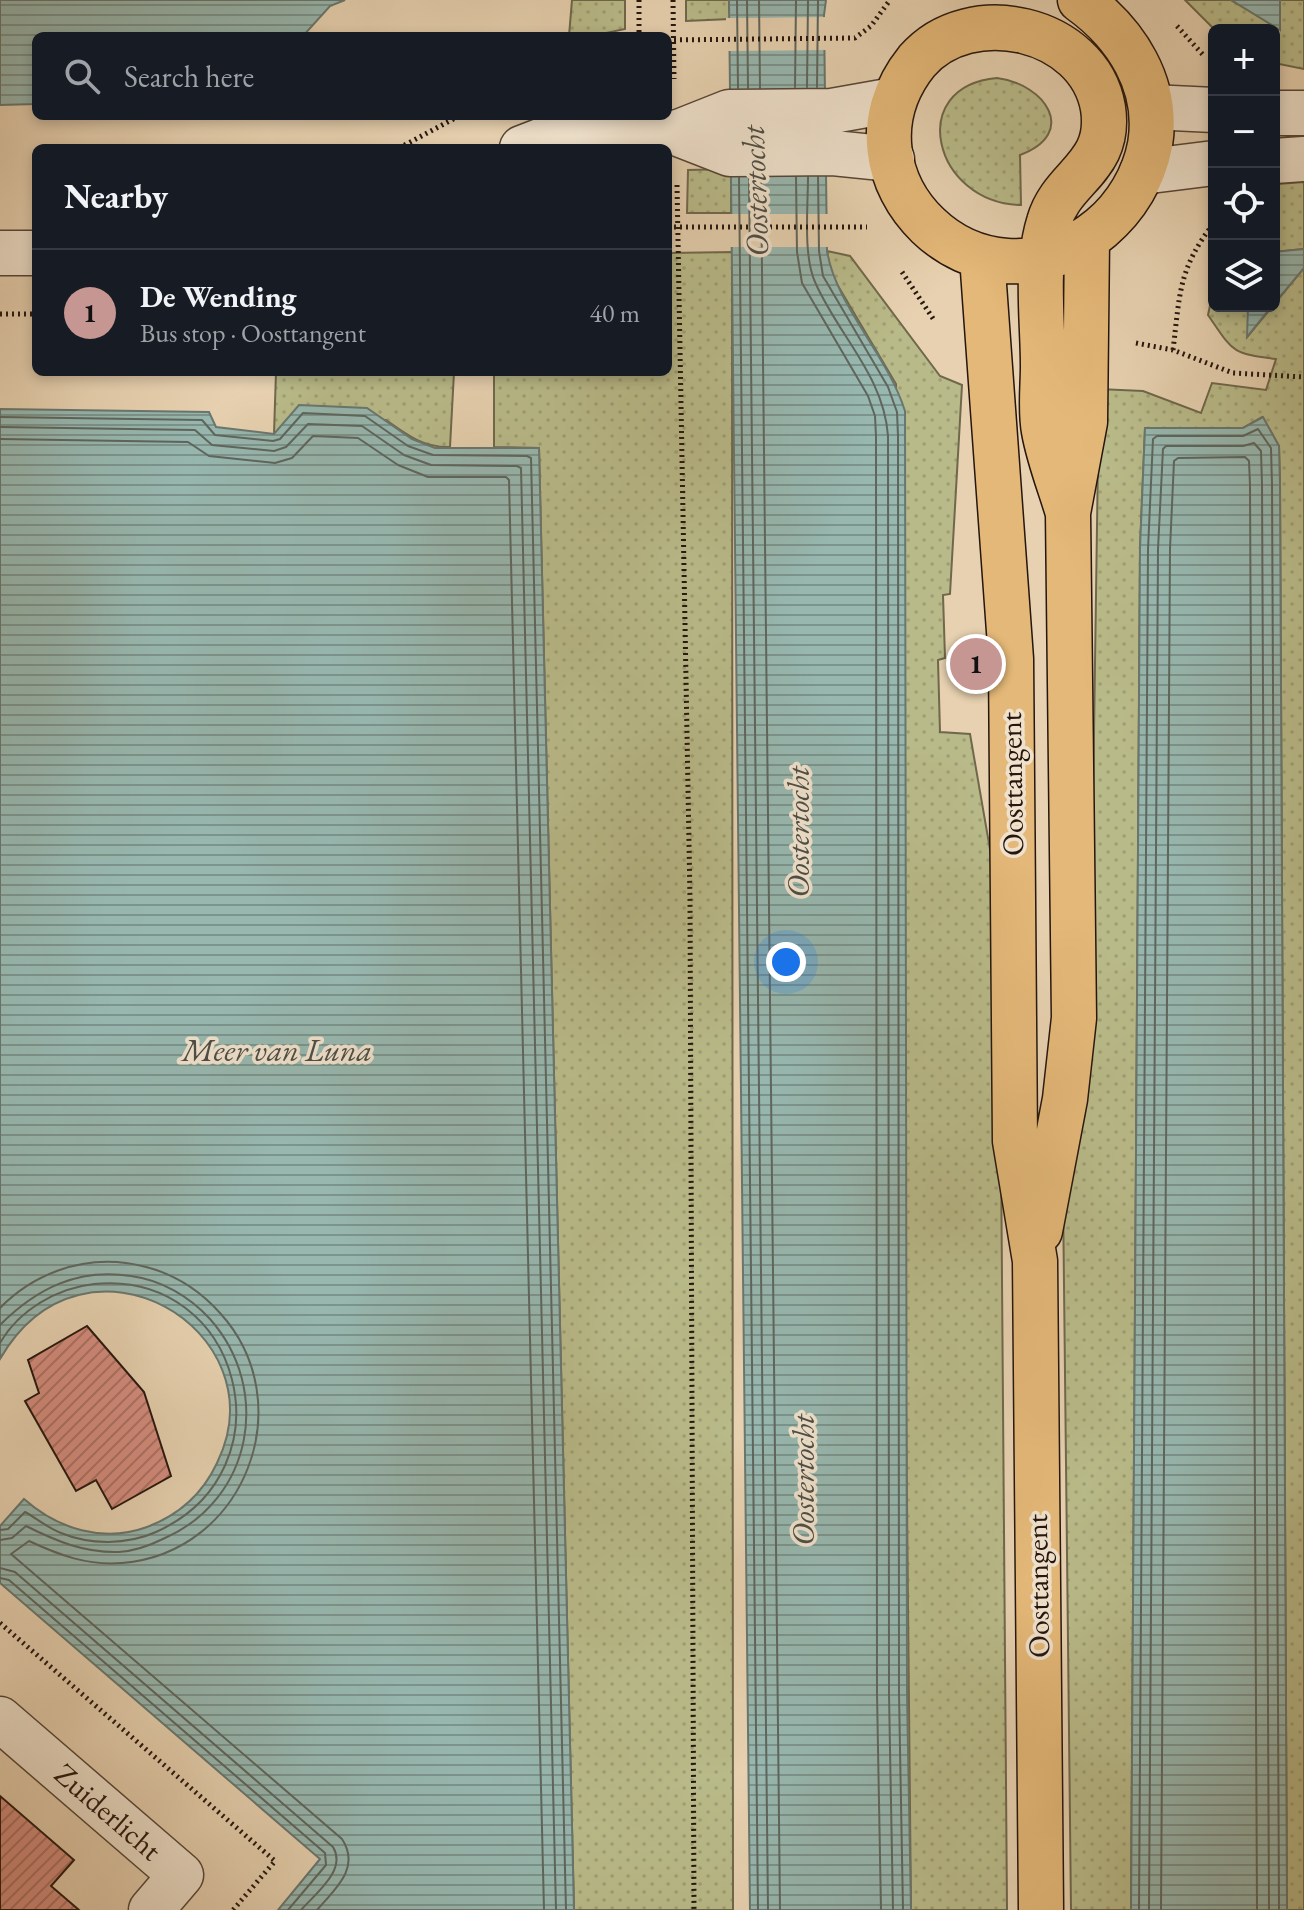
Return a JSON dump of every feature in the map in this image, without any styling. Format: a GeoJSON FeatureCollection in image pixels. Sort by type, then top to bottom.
{"type":"FeatureCollection","features":[{"type":"Feature","properties":{"kind":"main road"},"geometry":{"type":"LineString","coordinates":[[1043,259],[1047,226],[1054,206],[1085,173],[1097,153],[1104,131],[1099,93],[1089,74],[1069,52],[1049,40],[1025,30],[998,25],[977,13],[922,55],[906,76],[894,100],[890,130],[892,159],[900,186],[914,210],[933,231],[956,247],[1002,261],[1043,259],[1087,240],[1112,220],[1129,199],[1142,172],[1150,143],[1151,107],[1136,59],[1109,23],[1080,0]]}},
{"type":"Feature","properties":{"kind":"main road"},"geometry":{"type":"LineString","coordinates":[[1099,93],[1151,107]]}},
{"type":"Feature","properties":{"kind":"main road","name":"Oosttangent"},"geometry":{"type":"LineString","coordinates":[[1035,1261],[1065,1099],[1074,1018],[1068,513],[1085,422],[1087,240]]}},
{"type":"Feature","properties":{"kind":"main road","name":"Oosttangent"},"geometry":{"type":"LineString","coordinates":[[982,257],[1011,659],[1015,1141],[1035,1261],[1041,1910]]}},
{"type":"Feature","properties":{"kind":"main road","name":"Oosttangent"},"geometry":{"type":"LineString","coordinates":[[1043,259],[1043,429],[1068,513]]}},
{"type":"Feature","properties":{"kind":"street"},"geometry":{"type":"LineString","coordinates":[[832,132],[894,100]]}},
{"type":"Feature","properties":{"kind":"street"},"geometry":{"type":"LineString","coordinates":[[1151,107],[1208,110]]}},
{"type":"Feature","properties":{"kind":"street"},"geometry":{"type":"LineString","coordinates":[[1280,113],[1304,113]]}},
{"type":"Feature","properties":{"kind":"street"},"geometry":{"type":"LineString","coordinates":[[532,144],[553,136],[641,132],[661,144]]}},
{"type":"Feature","properties":{"kind":"street"},"geometry":{"type":"LineString","coordinates":[[672,151],[676,153],[729,133],[832,132],[892,159]]}},
{"type":"Feature","properties":{"kind":"street"},"geometry":{"type":"LineString","coordinates":[[1280,161],[1304,159]]}},
{"type":"Feature","properties":{"kind":"street"},"geometry":{"type":"LineString","coordinates":[[1142,172],[1208,164]]}},
{"type":"Feature","properties":{"kind":"street"},"geometry":{"type":"LineString","coordinates":[[0,253],[32,253]]}},
{"type":"Feature","properties":{"kind":"street","name":"Zuiderlicht"},"geometry":{"type":"LineString","coordinates":[[0,1719],[181,1875],[151,1910]]}},
{"type":"Feature","properties":{"kind":"path"},"geometry":{"type":"LineString","coordinates":[[639,0],[639,32]]}},
{"type":"Feature","properties":{"kind":"path"},"geometry":{"type":"LineString","coordinates":[[671,32],[673,0]]}},
{"type":"Feature","properties":{"kind":"path"},"geometry":{"type":"LineString","coordinates":[[672,40],[855,38],[871,26],[890,0]]}},
{"type":"Feature","properties":{"kind":"path"},"geometry":{"type":"LineString","coordinates":[[1174,22],[1208,59]]}},
{"type":"Feature","properties":{"kind":"path"},"geometry":{"type":"LineString","coordinates":[[672,60],[674,81]]}},
{"type":"Feature","properties":{"kind":"path"},"geometry":{"type":"LineString","coordinates":[[406,144],[452,120]]}},
{"type":"Feature","properties":{"kind":"path"},"geometry":{"type":"LineString","coordinates":[[676,153],[690,898],[694,1910]]}},
{"type":"Feature","properties":{"kind":"path"},"geometry":{"type":"LineString","coordinates":[[672,227],[855,225],[868,227],[877,233]]}},
{"type":"Feature","properties":{"kind":"path"},"geometry":{"type":"LineString","coordinates":[[1173,350],[1187,264],[1208,231]]}},
{"type":"Feature","properties":{"kind":"path"},"geometry":{"type":"LineString","coordinates":[[900,268],[939,327],[960,340],[988,341]]}},
{"type":"Feature","properties":{"kind":"path"},"geometry":{"type":"LineString","coordinates":[[0,314],[32,314]]}},
{"type":"Feature","properties":{"kind":"path"},"geometry":{"type":"LineString","coordinates":[[1131,343],[1173,350],[1233,373],[1304,377]]}},
{"type":"Feature","properties":{"kind":"path"},"geometry":{"type":"LineString","coordinates":[[0,1623],[275,1861],[233,1910]]}},
{"type":"Feature","properties":{"kind":"green space"},"geometry":{"type":"Polygon","coordinates":[[[572,0],[625,0],[625,29],[569,32],[572,0]]]}},
{"type":"Feature","properties":{"kind":"green space"},"geometry":{"type":"Polygon","coordinates":[[[686,0],[729,0],[730,19],[686,21],[686,0]]]}},
{"type":"Feature","properties":{"kind":"green space"},"geometry":{"type":"Polygon","coordinates":[[[1185,0],[1231,0],[1272,24],[1209,24],[1185,0]]]}},
{"type":"Feature","properties":{"kind":"green space"},"geometry":{"type":"Polygon","coordinates":[[[1280,0],[1304,0],[1304,69],[1280,64],[1280,0]]]}},
{"type":"Feature","properties":{"kind":"green space"},"geometry":{"type":"Polygon","coordinates":[[[997,78],[1029,89],[1049,110],[1051,123],[1048,135],[1038,146],[1020,155],[1021,205],[991,199],[967,185],[950,166],[942,144],[941,121],[950,101],[968,86],[997,78]]]}},
{"type":"Feature","properties":{"kind":"green space"},"geometry":{"type":"Polygon","coordinates":[[[731,169],[731,213],[687,213],[688,170],[731,169]]]}},
{"type":"Feature","properties":{"kind":"green space"},"geometry":{"type":"Polygon","coordinates":[[[1304,182],[1304,249],[1280,251],[1280,184],[1304,182]]]}},
{"type":"Feature","properties":{"kind":"green space"},"geometry":{"type":"Polygon","coordinates":[[[827,251],[850,256],[940,376],[962,385],[950,594],[943,595],[945,658],[938,660],[940,732],[970,734],[999,901],[1007,1910],[911,1910],[896,384],[831,274],[827,251]]]}},
{"type":"Feature","properties":{"kind":"green space"},"geometry":{"type":"Polygon","coordinates":[[[732,252],[733,1910],[574,1910],[539,448],[494,447],[494,376],[672,376],[672,253],[732,252]]]}},
{"type":"Feature","properties":{"kind":"green space"},"geometry":{"type":"Polygon","coordinates":[[[1304,268],[1304,1910],[1287,1910],[1280,484],[1279,446],[1262,417],[1243,428],[1145,428],[1140,548],[1131,1910],[1071,1910],[1063,1195],[1090,1007],[1099,389],[1143,391],[1201,413],[1212,383],[1266,390],[1276,359],[1235,349],[1208,315],[1209,312],[1248,312],[1248,336],[1268,312],[1280,312],[1280,297],[1304,268]]]}},
{"type":"Feature","properties":{"kind":"green space"},"geometry":{"type":"Polygon","coordinates":[[[276,376],[454,376],[450,447],[424,443],[386,420],[274,434],[276,376]]]}},
{"type":"Feature","properties":{"kind":"water"},"geometry":{"type":"Polygon","coordinates":[[[0,0],[345,0],[330,6],[307,32],[32,32],[32,104],[0,105],[0,0]]]}},
{"type":"Feature","properties":{"kind":"water","name":"Oostertocht"},"geometry":{"type":"Polygon","coordinates":[[[729,0],[826,0],[827,251],[840,291],[897,390],[905,411],[907,1694],[911,1910],[750,1910],[729,0]]]}},
{"type":"Feature","properties":{"kind":"water"},"geometry":{"type":"Polygon","coordinates":[[[1231,0],[1280,0],[1280,24],[1270,24],[1231,0]]]}},
{"type":"Feature","properties":{"kind":"water"},"geometry":{"type":"Polygon","coordinates":[[[1304,249],[1304,268],[1280,297],[1280,251],[1304,249]]]}},
{"type":"Feature","properties":{"kind":"water"},"geometry":{"type":"Polygon","coordinates":[[[1248,312],[1267,312],[1247,337],[1248,312]]]}},
{"type":"Feature","properties":{"kind":"water","name":"Meer van Luna"},"geometry":{"type":"Polygon","coordinates":[[[299,405],[367,408],[412,439],[435,448],[539,448],[574,1910],[278,1910],[320,1859],[0,1583],[0,1526],[24,1499],[51,1518],[82,1530],[114,1534],[147,1527],[180,1509],[205,1484],[217,1463],[230,1414],[222,1370],[199,1333],[164,1306],[123,1293],[78,1295],[36,1316],[0,1359],[0,409],[209,412],[216,427],[274,434],[299,405]]]}},
{"type":"Feature","properties":{"kind":"water"},"geometry":{"type":"Polygon","coordinates":[[[1263,417],[1279,446],[1280,484],[1287,1910],[1131,1910],[1140,548],[1145,428],[1243,428],[1263,417]]]}},
{"type":"Feature","properties":{"kind":"pier"},"geometry":{"type":"Polygon","coordinates":[[[828,17],[828,50],[726,51],[726,18],[828,17]]]}},
{"type":"Feature","properties":{"kind":"pier"},"geometry":{"type":"Polygon","coordinates":[[[727,214],[830,214],[831,247],[727,247],[727,214]]]}},
{"type":"Feature","properties":{"kind":"building"},"geometry":{"type":"Polygon","coordinates":[[[87,1326],[144,1392],[171,1476],[112,1509],[96,1480],[76,1491],[25,1401],[39,1393],[28,1360],[87,1326]]]}},
{"type":"Feature","properties":{"kind":"building"},"geometry":{"type":"Polygon","coordinates":[[[0,1796],[74,1860],[51,1886],[79,1910],[0,1910],[0,1796]]]}},
{"type":"Feature","properties":{"kind":"place","name":"De Wending"},"geometry":{"type":"Point","coordinates":[976,664]}}]}
